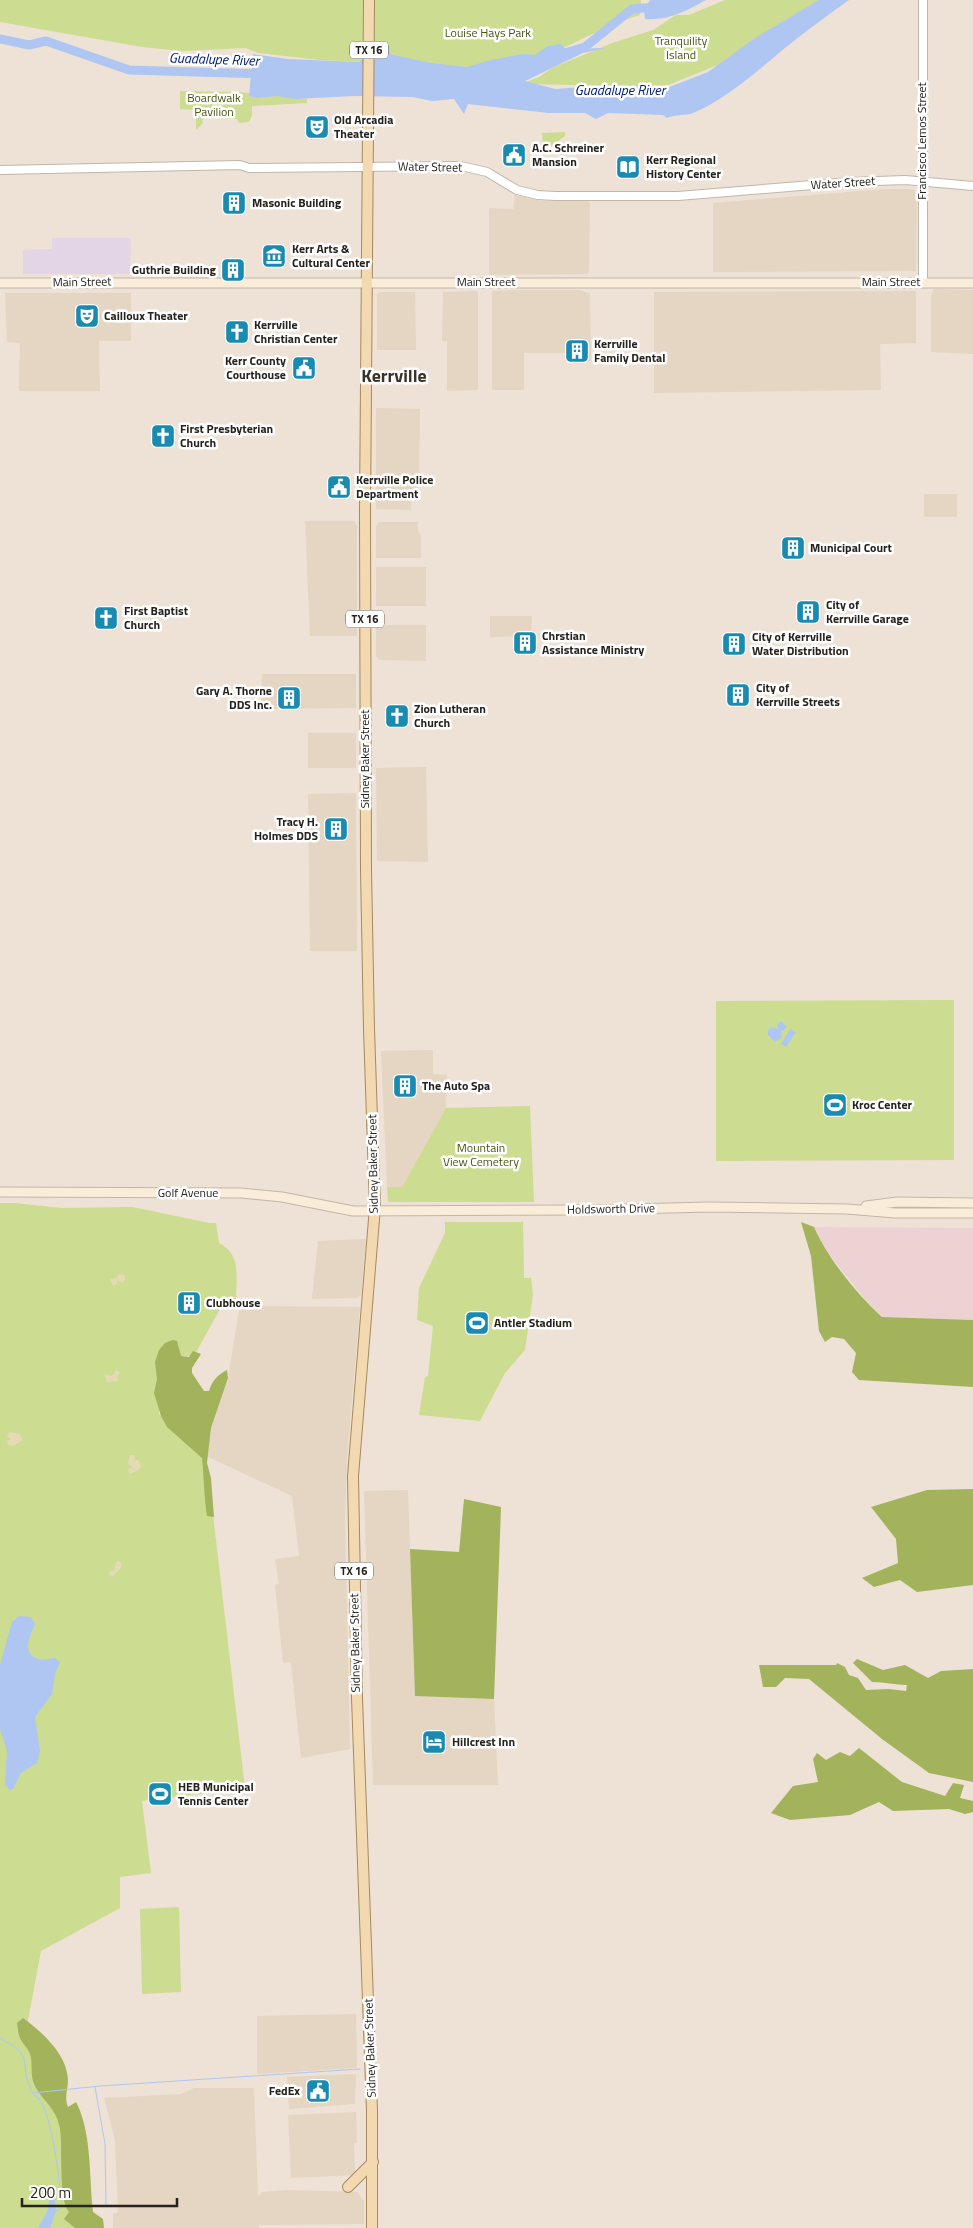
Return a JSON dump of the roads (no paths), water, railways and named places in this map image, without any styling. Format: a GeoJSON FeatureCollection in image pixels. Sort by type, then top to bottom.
{"type":"FeatureCollection","features":[{"type":"Feature","properties":{"kind":"main road","name":"Sidney Baker Street"},"geometry":{"type":"LineString","coordinates":[[369,0],[366,912],[375,1211],[353,1476],[357,1698],[373,2162],[372,2228]]}},
{"type":"Feature","properties":{"kind":"main road","name":"Main Street"},"geometry":{"type":"LineString","coordinates":[[0,283],[971,282]]}},
{"type":"Feature","properties":{"kind":"main road","name":"Golf Avenue"},"geometry":{"type":"LineString","coordinates":[[0,1192],[241,1193],[282,1197],[332,1208],[375,1211]]}},
{"type":"Feature","properties":{"kind":"main road","name":"Holdsworth Drive"},"geometry":{"type":"LineString","coordinates":[[848,1209],[897,1202],[973,1203]]}},
{"type":"Feature","properties":{"kind":"main road","name":"Holdsworth Drive"},"geometry":{"type":"LineString","coordinates":[[375,1211],[591,1210],[709,1207],[848,1209],[895,1213],[973,1213]]}},
{"type":"Feature","properties":{"kind":"main road"},"geometry":{"type":"LineString","coordinates":[[348,2187],[373,2162]]}},
{"type":"Feature","properties":{"kind":"street","name":"Francisco Lemos Street"},"geometry":{"type":"LineString","coordinates":[[922,0],[923,282]]}},
{"type":"Feature","properties":{"kind":"street","name":"Water Street"},"geometry":{"type":"LineString","coordinates":[[0,170],[240,165],[249,168],[461,166],[487,172],[518,190],[538,195],[555,196],[688,196],[849,182],[922,181],[973,186]]}},
{"type":"Feature","properties":{"kind":"water"},"geometry":{"type":"Polygon","coordinates":[[[650,0],[706,0],[669,17],[645,19],[644,10],[650,0]]]}},
{"type":"Feature","properties":{"kind":"water"},"geometry":{"type":"Polygon","coordinates":[[[819,0],[849,0],[797,38],[744,82],[719,99],[693,113],[667,118],[663,115],[608,113],[596,119],[585,113],[548,113],[468,104],[464,114],[454,99],[432,101],[412,97],[354,96],[295,99],[277,96],[257,98],[249,96],[253,54],[288,59],[359,62],[384,46],[390,46],[389,54],[431,63],[467,67],[523,54],[535,55],[548,46],[560,44],[566,49],[605,48],[583,53],[525,81],[555,89],[610,85],[667,88],[708,72],[755,38],[819,0]]]}},
{"type":"Feature","properties":{"kind":"water"},"geometry":{"type":"Polygon","coordinates":[[[781,1021],[787,1027],[783,1031],[781,1030],[782,1037],[775,1042],[768,1035],[768,1030],[771,1027],[778,1029],[777,1025],[781,1021]]]}},
{"type":"Feature","properties":{"kind":"water"},"geometry":{"type":"Polygon","coordinates":[[[790,1029],[796,1032],[786,1047],[781,1044],[790,1029]]]}},
{"type":"Feature","properties":{"kind":"water"},"geometry":{"type":"Polygon","coordinates":[[[19,1616],[31,1617],[35,1624],[29,1638],[29,1652],[40,1660],[55,1658],[60,1662],[55,1674],[52,1694],[35,1717],[40,1751],[37,1763],[21,1773],[13,1789],[10,1790],[5,1785],[7,1751],[0,1729],[0,1665],[12,1622],[19,1616]]]}},
{"type":"Feature","properties":{"kind":"water"},"geometry":{"type":"Polygon","coordinates":[[[50,2192],[54,2194],[56,2211],[50,2228],[38,2228],[48,2210],[50,2192]]]}},
{"type":"Feature","properties":{"kind":"waterway","name":"Guadalupe River"},"geometry":{"type":"LineString","coordinates":[[568,52],[585,47],[632,9],[656,7]]}},
{"type":"Feature","properties":{"kind":"waterway","name":"Guadalupe River"},"geometry":{"type":"LineString","coordinates":[[0,39],[29,45],[46,41],[129,70],[263,74]]}},
{"type":"Feature","properties":{"kind":"waterway"},"geometry":{"type":"LineString","coordinates":[[0,2038],[12,2045],[23,2056],[27,2080],[31,2090],[42,2103],[47,2116],[56,2155],[62,2207],[54,2212]]}},
{"type":"Feature","properties":{"kind":"waterway"},"geometry":{"type":"LineString","coordinates":[[33,2093],[100,2086],[360,2069]]}},
{"type":"Feature","properties":{"kind":"waterway"},"geometry":{"type":"LineString","coordinates":[[95,2087],[105,2144],[106,2205]]}},
{"type":"Feature","properties":{"kind":"place","name":"Old Arcadia Theater"},"geometry":{"type":"Point","coordinates":[317,127]}},
{"type":"Feature","properties":{"kind":"place","name":"A.C. Schreiner Mansion"},"geometry":{"type":"Point","coordinates":[514,155]}},
{"type":"Feature","properties":{"kind":"place","name":"Kerr Regional History Center"},"geometry":{"type":"Point","coordinates":[628,167]}},
{"type":"Feature","properties":{"kind":"place","name":"Masonic Building"},"geometry":{"type":"Point","coordinates":[234,203]}},
{"type":"Feature","properties":{"kind":"place","name":"Kerr Arts & Cultural Center"},"geometry":{"type":"Point","coordinates":[274,256]}},
{"type":"Feature","properties":{"kind":"place","name":"Guthrie Building"},"geometry":{"type":"Point","coordinates":[233,270]}},
{"type":"Feature","properties":{"kind":"place","name":"Cailloux Theater"},"geometry":{"type":"Point","coordinates":[87,316]}},
{"type":"Feature","properties":{"kind":"place","name":"Kerrville Christian Center"},"geometry":{"type":"Point","coordinates":[237,332]}},
{"type":"Feature","properties":{"kind":"place","name":"Kerrville Family Dental"},"geometry":{"type":"Point","coordinates":[577,351]}},
{"type":"Feature","properties":{"kind":"place","name":"Kerr County Courthouse"},"geometry":{"type":"Point","coordinates":[304,368]}},
{"type":"Feature","properties":{"kind":"place","name":"First Presbyterian Church"},"geometry":{"type":"Point","coordinates":[163,436]}},
{"type":"Feature","properties":{"kind":"place","name":"Kerrville Police Department"},"geometry":{"type":"Point","coordinates":[339,487]}},
{"type":"Feature","properties":{"kind":"place","name":"Municipal Court"},"geometry":{"type":"Point","coordinates":[793,548]}},
{"type":"Feature","properties":{"kind":"place","name":"City of Kerrville Garage"},"geometry":{"type":"Point","coordinates":[808,612]}},
{"type":"Feature","properties":{"kind":"place","name":"First Baptist Church"},"geometry":{"type":"Point","coordinates":[106,618]}},
{"type":"Feature","properties":{"kind":"place","name":"Chrstian Assistance Ministry"},"geometry":{"type":"Point","coordinates":[525,643]}},
{"type":"Feature","properties":{"kind":"place","name":"City of Kerrville Water Distribution"},"geometry":{"type":"Point","coordinates":[734,644]}},
{"type":"Feature","properties":{"kind":"place","name":"City of Kerrville Streets"},"geometry":{"type":"Point","coordinates":[738,695]}},
{"type":"Feature","properties":{"kind":"place","name":"Gary A. Thorne DDS Inc."},"geometry":{"type":"Point","coordinates":[289,698]}},
{"type":"Feature","properties":{"kind":"place","name":"Zion Lutheran Church"},"geometry":{"type":"Point","coordinates":[397,716]}},
{"type":"Feature","properties":{"kind":"place","name":"Tracy H. Holmes DDS"},"geometry":{"type":"Point","coordinates":[336,829]}},
{"type":"Feature","properties":{"kind":"place","name":"The Auto Spa"},"geometry":{"type":"Point","coordinates":[405,1086]}},
{"type":"Feature","properties":{"kind":"place","name":"Kroc Center"},"geometry":{"type":"Point","coordinates":[835,1105]}},
{"type":"Feature","properties":{"kind":"place","name":"Clubhouse"},"geometry":{"type":"Point","coordinates":[189,1303]}},
{"type":"Feature","properties":{"kind":"place","name":"Antler Stadium"},"geometry":{"type":"Point","coordinates":[477,1323]}},
{"type":"Feature","properties":{"kind":"place","name":"Hillcrest Inn"},"geometry":{"type":"Point","coordinates":[434,1742]}},
{"type":"Feature","properties":{"kind":"place","name":"HEB Municipal Tennis Center"},"geometry":{"type":"Point","coordinates":[160,1794]}},
{"type":"Feature","properties":{"kind":"place","name":"FedEx"},"geometry":{"type":"Point","coordinates":[318,2091]}},
{"type":"Feature","properties":{"kind":"district","name":"Kerrville"},"geometry":{"type":"Point","coordinates":[394,376]}},
{"type":"Feature","properties":{"kind":"park label","name":"Louise Hays Park"},"geometry":{"type":"Point","coordinates":[488,33]}},
{"type":"Feature","properties":{"kind":"park label","name":"Tranquility Island"},"geometry":{"type":"Point","coordinates":[681,48]}},
{"type":"Feature","properties":{"kind":"park label","name":"Boardwalk Pavilion"},"geometry":{"type":"Point","coordinates":[214,105]}},
{"type":"Feature","properties":{"kind":"park label","name":"Mountain View Cemetery"},"geometry":{"type":"Point","coordinates":[481,1155]}}]}
